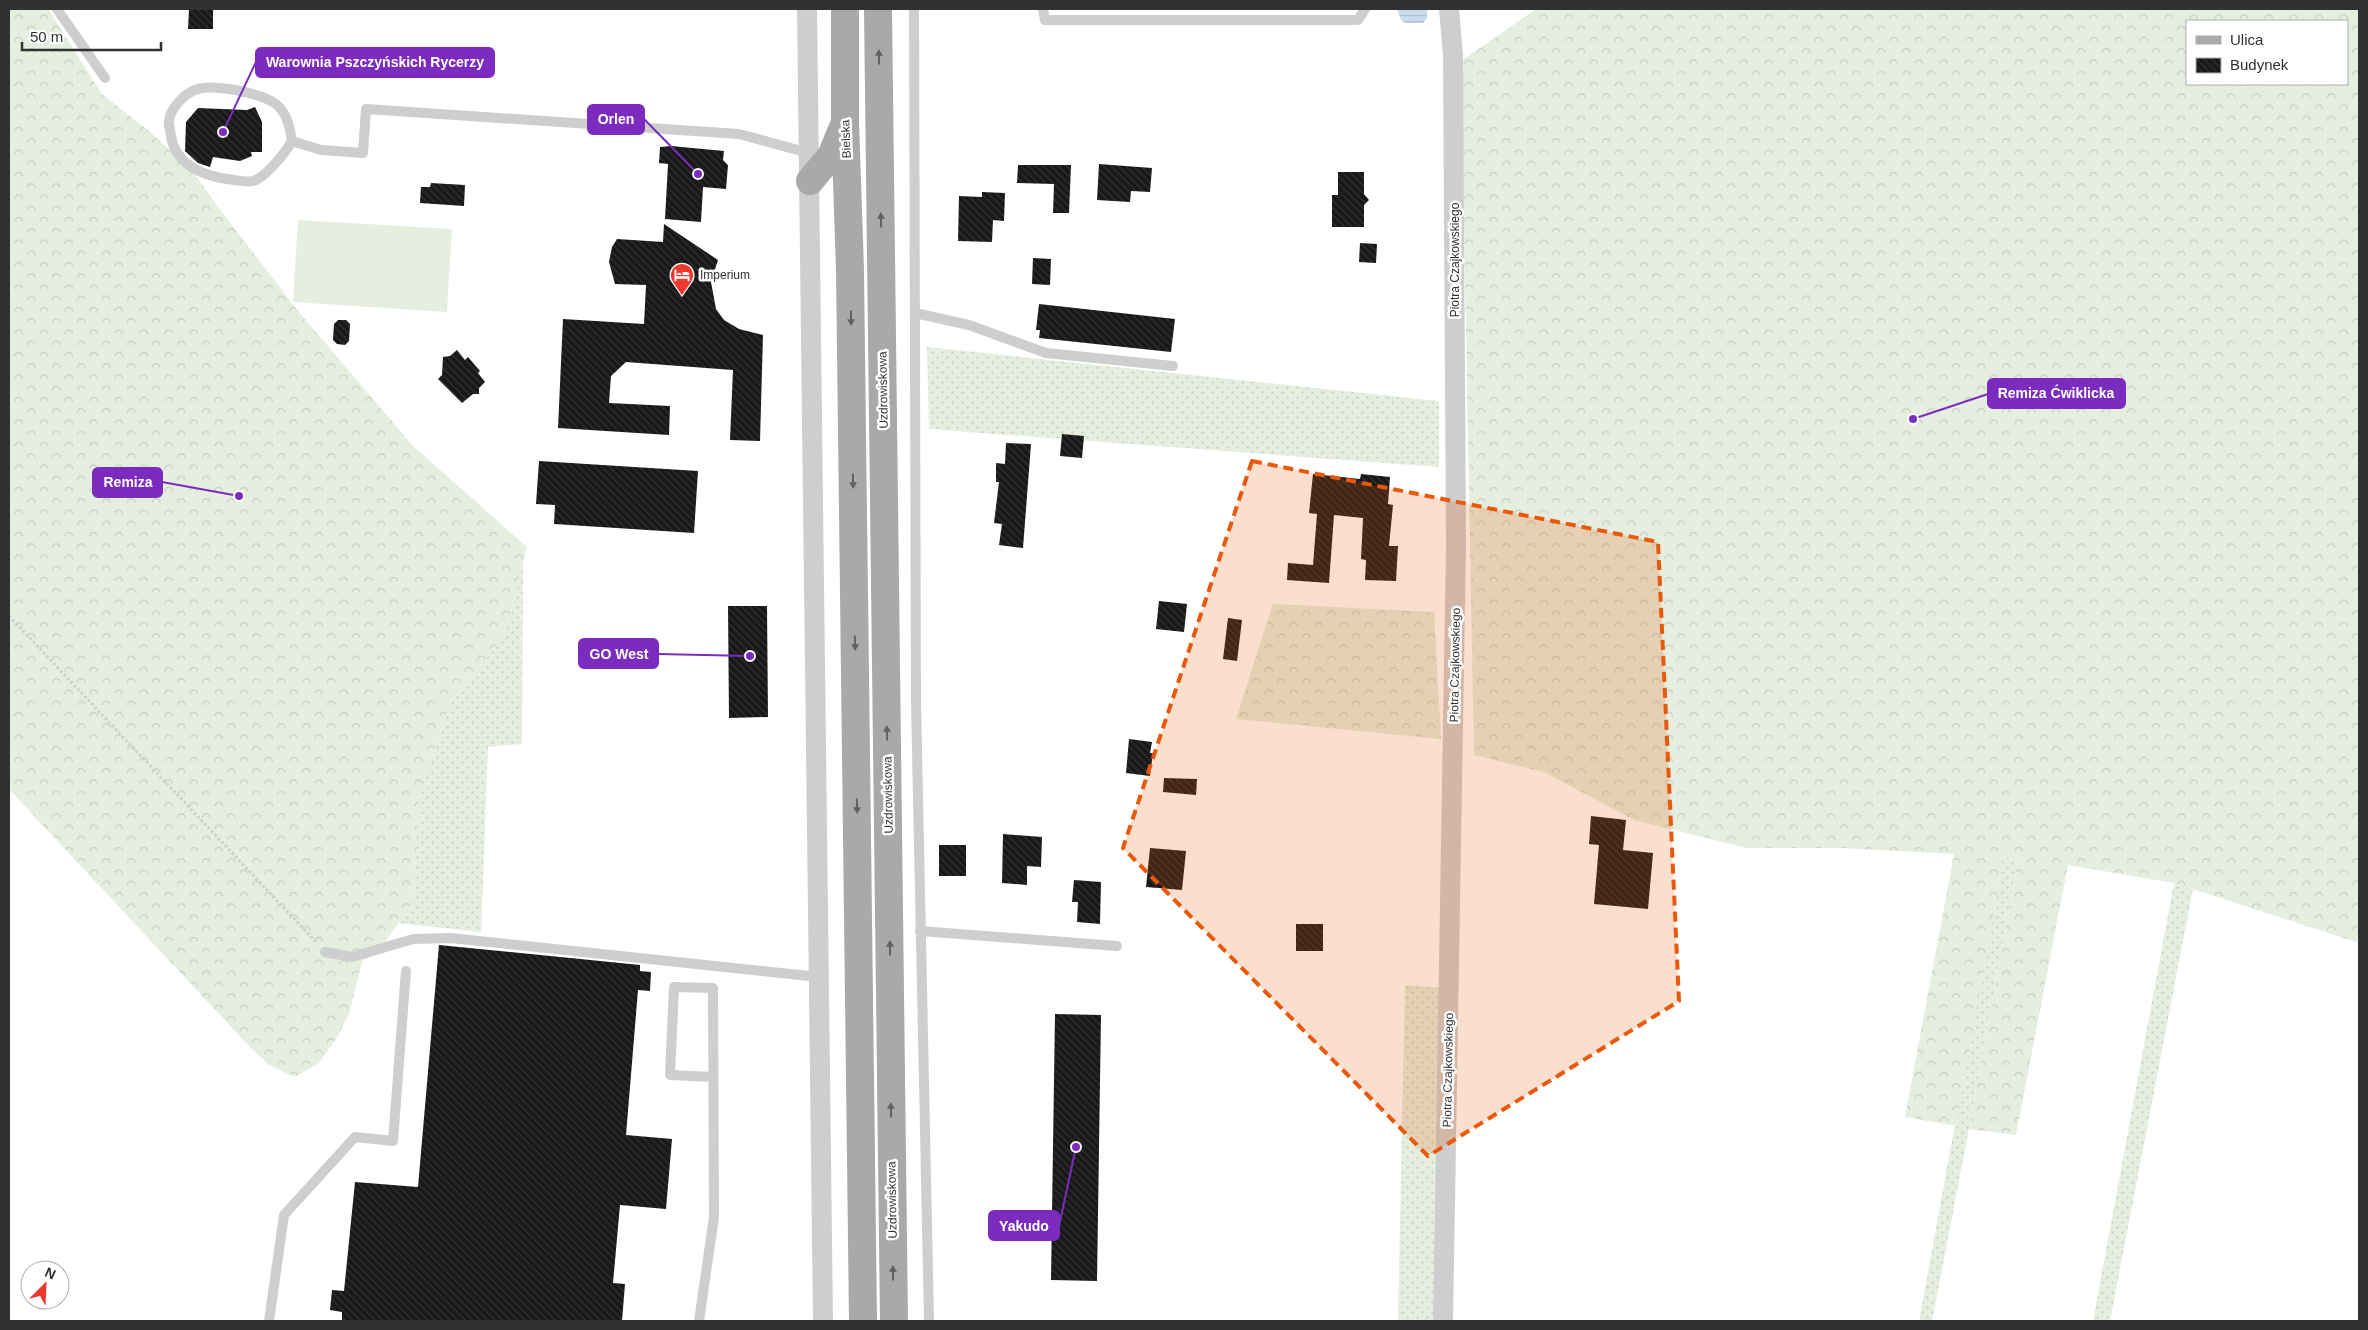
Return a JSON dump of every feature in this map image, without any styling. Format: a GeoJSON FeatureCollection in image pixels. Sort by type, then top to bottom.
{"type":"FeatureCollection","features":[{"type":"Feature","properties":{"kind":"main road","name":"Bielska"},"geometry":{"type":"LineString","coordinates":[[845,9],[845,121],[850,270],[862,1321]]}},
{"type":"Feature","properties":{"kind":"main road","name":"Uzdrowiskowa"},"geometry":{"type":"LineString","coordinates":[[878,9],[894,1321]]}},
{"type":"Feature","properties":{"kind":"main road"},"geometry":{"type":"LineString","coordinates":[[810,181],[831,156],[845,121]]}},
{"type":"Feature","properties":{"kind":"street"},"geometry":{"type":"LineString","coordinates":[[807,9],[823,1321]]}},
{"type":"Feature","properties":{"kind":"street","name":"Piotra Czajkowskiego"},"geometry":{"type":"LineString","coordinates":[[1443,1321],[1456,546],[1453,55],[1449,9]]}},
{"type":"Feature","properties":{"kind":"lane"},"geometry":{"type":"LineString","coordinates":[[57,9],[106,78]]}},
{"type":"Feature","properties":{"kind":"lane"},"geometry":{"type":"LineString","coordinates":[[914,9],[916,702],[929,1321]]}},
{"type":"Feature","properties":{"kind":"lane"},"geometry":{"type":"LineString","coordinates":[[1043,9],[1046,20],[1358,20],[1365,9]]}},
{"type":"Feature","properties":{"kind":"lane"},"geometry":{"type":"LineString","coordinates":[[196,89],[236,90],[260,96],[277,105],[289,123],[292,141],[287,151],[257,180],[248,182],[220,179],[200,171],[182,159],[173,148],[169,121],[174,109],[183,97],[196,89]]}},
{"type":"Feature","properties":{"kind":"lane"},"geometry":{"type":"LineString","coordinates":[[292,141],[321,150],[363,153],[366,109],[738,134],[809,153]]}},
{"type":"Feature","properties":{"kind":"lane"},"geometry":{"type":"LineString","coordinates":[[916,313],[969,325],[1046,353],[1173,366]]}},
{"type":"Feature","properties":{"kind":"lane"},"geometry":{"type":"LineString","coordinates":[[920,931],[1117,946]]}},
{"type":"Feature","properties":{"kind":"lane"},"geometry":{"type":"LineString","coordinates":[[325,952],[352,957],[413,940],[451,938],[819,977]]}},
{"type":"Feature","properties":{"kind":"lane"},"geometry":{"type":"LineString","coordinates":[[269,1321],[284,1215],[355,1137],[393,1141],[406,971]]}},
{"type":"Feature","properties":{"kind":"lane"},"geometry":{"type":"LineString","coordinates":[[699,1321],[714,1217],[713,988],[674,987],[670,1075],[713,1077]]}},
{"type":"Feature","properties":{"kind":"path"},"geometry":{"type":"LineString","coordinates":[[9,616],[325,952]]}},
{"type":"Feature","properties":{"kind":"highlighted area"},"geometry":{"type":"Polygon","coordinates":[[[1252,461],[1658,542],[1679,1001],[1428,1156],[1123,848],[1252,461]]]}},
{"type":"Feature","properties":{"kind":"green space"},"geometry":{"type":"Polygon","coordinates":[[[9,9],[48,9],[102,94],[150,132],[193,172],[298,311],[413,446],[527,547],[510,616],[501,640],[450,704],[419,794],[414,901],[383,945],[362,962],[349,1014],[336,1039],[319,1063],[295,1077],[269,1065],[246,1043],[9,789],[9,9]]]}},
{"type":"Feature","properties":{"kind":"green space"},"geometry":{"type":"Polygon","coordinates":[[[1536,9],[2359,9],[2359,943],[2174,883],[2068,865],[2016,1135],[1969,1129],[2018,859],[2004,857],[1956,1126],[1905,1117],[1954,854],[1841,848],[1747,848],[1634,820],[1544,772],[1474,755],[1461,61],[1536,9]]]}},
{"type":"Feature","properties":{"kind":"green space"},"geometry":{"type":"Polygon","coordinates":[[[298,220],[452,229],[447,312],[293,302],[298,220]]]}},
{"type":"Feature","properties":{"kind":"green space"},"geometry":{"type":"Polygon","coordinates":[[[927,347],[1439,401],[1439,467],[929,429],[927,347]]]}},
{"type":"Feature","properties":{"kind":"green space"},"geometry":{"type":"Polygon","coordinates":[[[523,563],[522,744],[488,747],[481,932],[398,923],[414,901],[419,794],[450,704],[501,640],[510,616],[523,563]]]}},
{"type":"Feature","properties":{"kind":"green space"},"geometry":{"type":"Polygon","coordinates":[[[1273,604],[1434,612],[1441,739],[1236,719],[1273,604]]]}},
{"type":"Feature","properties":{"kind":"green space"},"geometry":{"type":"Polygon","coordinates":[[[2004,857],[2018,859],[1969,1129],[1932,1321],[1919,1321],[2004,857]]]}},
{"type":"Feature","properties":{"kind":"green space"},"geometry":{"type":"Polygon","coordinates":[[[2174,883],[2193,889],[2110,1321],[2093,1321],[2174,883]]]}},
{"type":"Feature","properties":{"kind":"green space"},"geometry":{"type":"Polygon","coordinates":[[[1405,985],[1443,988],[1435,1321],[1398,1321],[1405,985]]]}},
{"type":"Feature","properties":{"kind":"water"},"geometry":{"type":"Polygon","coordinates":[[[1397,9],[1427,9],[1427,18],[1423,23],[1405,23],[1401,20],[1397,9]]]}},
{"type":"Feature","properties":{"kind":"building"},"geometry":{"type":"Polygon","coordinates":[[[189,9],[213,9],[213,29],[188,29],[189,9]]]}},
{"type":"Feature","properties":{"kind":"building"},"geometry":{"type":"Polygon","coordinates":[[[255,107],[262,122],[262,152],[251,152],[252,156],[240,161],[213,157],[210,167],[198,163],[185,151],[186,122],[198,108],[247,110],[255,107]]]}},
{"type":"Feature","properties":{"kind":"building"},"geometry":{"type":"Polygon","coordinates":[[[671,146],[724,151],[723,160],[728,165],[726,189],[703,187],[701,222],[665,219],[668,164],[659,163],[660,147],[671,146]]]}},
{"type":"Feature","properties":{"kind":"building"},"geometry":{"type":"Polygon","coordinates":[[[1099,164],[1152,168],[1150,192],[1131,191],[1130,202],[1097,200],[1099,164]]]}},
{"type":"Feature","properties":{"kind":"building"},"geometry":{"type":"Polygon","coordinates":[[[1018,165],[1071,165],[1069,213],[1053,213],[1054,184],[1017,183],[1018,165]]]}},
{"type":"Feature","properties":{"kind":"building"},"geometry":{"type":"Polygon","coordinates":[[[1338,172],[1364,172],[1364,194],[1369,200],[1364,205],[1364,227],[1332,227],[1332,195],[1338,195],[1338,172]]]}},
{"type":"Feature","properties":{"kind":"building"},"geometry":{"type":"Polygon","coordinates":[[[431,183],[465,185],[464,206],[420,203],[421,187],[430,187],[431,183]]]}},
{"type":"Feature","properties":{"kind":"building"},"geometry":{"type":"Polygon","coordinates":[[[982,192],[1005,193],[1004,221],[993,220],[992,242],[958,241],[959,196],[982,197],[982,192]]]}},
{"type":"Feature","properties":{"kind":"building"},"geometry":{"type":"Polygon","coordinates":[[[664,224],[718,260],[711,282],[716,309],[724,320],[739,329],[763,335],[760,441],[730,440],[733,370],[626,362],[611,376],[609,403],[670,406],[669,435],[558,428],[563,319],[644,324],[646,285],[615,284],[609,262],[612,247],[617,239],[663,242],[664,224]]]}},
{"type":"Feature","properties":{"kind":"building"},"geometry":{"type":"Polygon","coordinates":[[[1360,243],[1377,244],[1376,263],[1359,262],[1360,243]]]}},
{"type":"Feature","properties":{"kind":"building"},"geometry":{"type":"Polygon","coordinates":[[[1033,258],[1051,259],[1050,285],[1032,284],[1033,258]]]}},
{"type":"Feature","properties":{"kind":"building"},"geometry":{"type":"Polygon","coordinates":[[[1039,304],[1175,319],[1171,352],[1039,338],[1040,330],[1036,330],[1039,304]]]}},
{"type":"Feature","properties":{"kind":"building"},"geometry":{"type":"Polygon","coordinates":[[[338,320],[346,320],[350,324],[349,341],[345,345],[337,344],[333,340],[334,324],[338,320]]]}},
{"type":"Feature","properties":{"kind":"building"},"geometry":{"type":"Polygon","coordinates":[[[457,350],[465,360],[468,357],[480,371],[478,373],[485,382],[479,388],[479,394],[473,394],[462,403],[438,379],[442,375],[443,357],[450,356],[457,350]]]}},
{"type":"Feature","properties":{"kind":"building"},"geometry":{"type":"Polygon","coordinates":[[[1062,434],[1084,436],[1082,458],[1060,456],[1062,434]]]}},
{"type":"Feature","properties":{"kind":"building"},"geometry":{"type":"Polygon","coordinates":[[[1006,443],[1031,444],[1023,548],[999,545],[1002,524],[994,523],[999,482],[996,482],[996,463],[1005,464],[1006,443]]]}},
{"type":"Feature","properties":{"kind":"building"},"geometry":{"type":"Polygon","coordinates":[[[539,461],[698,471],[694,533],[554,524],[555,505],[536,504],[539,461]]]}},
{"type":"Feature","properties":{"kind":"building"},"geometry":{"type":"Polygon","coordinates":[[[1313,474],[1360,479],[1361,474],[1390,477],[1388,504],[1393,505],[1389,546],[1398,546],[1396,581],[1365,580],[1366,560],[1361,559],[1363,518],[1334,515],[1329,583],[1287,580],[1288,563],[1313,565],[1317,514],[1309,513],[1313,474]]]}},
{"type":"Feature","properties":{"kind":"building"},"geometry":{"type":"Polygon","coordinates":[[[1159,601],[1187,604],[1184,632],[1156,629],[1159,601]]]}},
{"type":"Feature","properties":{"kind":"building"},"geometry":{"type":"Polygon","coordinates":[[[728,606],[767,606],[768,717],[729,718],[728,606]]]}},
{"type":"Feature","properties":{"kind":"building"},"geometry":{"type":"Polygon","coordinates":[[[1228,618],[1242,620],[1237,661],[1223,659],[1228,618]]]}},
{"type":"Feature","properties":{"kind":"building"},"geometry":{"type":"Polygon","coordinates":[[[1129,739],[1152,742],[1150,753],[1153,753],[1150,776],[1126,773],[1129,739]]]}},
{"type":"Feature","properties":{"kind":"building"},"geometry":{"type":"Polygon","coordinates":[[[1164,778],[1197,779],[1196,795],[1163,792],[1164,778]]]}},
{"type":"Feature","properties":{"kind":"building"},"geometry":{"type":"Polygon","coordinates":[[[1591,816],[1626,820],[1623,850],[1653,853],[1648,909],[1594,904],[1599,845],[1589,844],[1591,816]]]}},
{"type":"Feature","properties":{"kind":"building"},"geometry":{"type":"Polygon","coordinates":[[[1003,834],[1042,837],[1041,867],[1027,866],[1027,885],[1002,883],[1003,834]]]}},
{"type":"Feature","properties":{"kind":"building"},"geometry":{"type":"Polygon","coordinates":[[[939,845],[966,845],[966,876],[939,876],[939,845]]]}},
{"type":"Feature","properties":{"kind":"building"},"geometry":{"type":"Polygon","coordinates":[[[1150,848],[1186,851],[1182,890],[1146,887],[1150,848]]]}},
{"type":"Feature","properties":{"kind":"building"},"geometry":{"type":"Polygon","coordinates":[[[1074,880],[1101,882],[1100,924],[1077,922],[1078,902],[1072,902],[1074,880]]]}},
{"type":"Feature","properties":{"kind":"building"},"geometry":{"type":"Polygon","coordinates":[[[1296,924],[1323,924],[1323,951],[1296,951],[1296,924]]]}},
{"type":"Feature","properties":{"kind":"building"},"geometry":{"type":"Polygon","coordinates":[[[439,945],[640,965],[640,971],[651,972],[650,991],[638,990],[626,1135],[672,1139],[666,1209],[620,1205],[613,1283],[625,1284],[622,1321],[342,1321],[342,1312],[330,1310],[332,1290],[344,1291],[355,1182],[418,1187],[439,945]]]}},
{"type":"Feature","properties":{"kind":"building"},"geometry":{"type":"Polygon","coordinates":[[[1055,1014],[1101,1015],[1097,1281],[1051,1280],[1055,1014]]]}},
{"type":"Feature","properties":{"kind":"place","name":"Warownia Pszczyńskich Rycerzy"},"geometry":{"type":"Point","coordinates":[223,132]}},
{"type":"Feature","properties":{"kind":"place","name":"Orlen"},"geometry":{"type":"Point","coordinates":[698,174]}},
{"type":"Feature","properties":{"kind":"place","name":"Imperium"},"geometry":{"type":"Point","coordinates":[682,296]}},
{"type":"Feature","properties":{"kind":"place","name":"Remiza Ćwiklicka"},"geometry":{"type":"Point","coordinates":[1913,419]}},
{"type":"Feature","properties":{"kind":"place","name":"Remiza"},"geometry":{"type":"Point","coordinates":[239,496]}},
{"type":"Feature","properties":{"kind":"place","name":"GO West"},"geometry":{"type":"Point","coordinates":[750,656]}},
{"type":"Feature","properties":{"kind":"place","name":"Yakudo"},"geometry":{"type":"Point","coordinates":[1076,1147]}}]}
